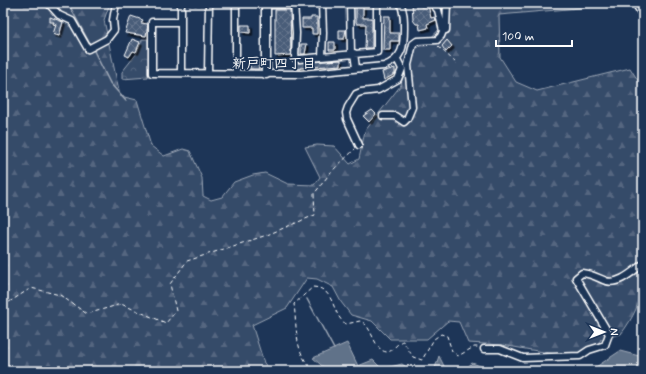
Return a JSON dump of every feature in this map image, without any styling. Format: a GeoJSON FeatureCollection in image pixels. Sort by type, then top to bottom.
{"type":"FeatureCollection","features":[{"type":"Feature","properties":{"kind":"highway"},"geometry":{"type":"LineString","coordinates":[[638,3],[643,11]]}},
{"type":"Feature","properties":{"kind":"street"},"geometry":{"type":"LineString","coordinates":[[48,3],[59,15],[72,21],[88,49],[107,39],[114,30],[113,20],[116,3]]}},
{"type":"Feature","properties":{"kind":"street"},"geometry":{"type":"LineString","coordinates":[[322,3],[322,57]]}},
{"type":"Feature","properties":{"kind":"street"},"geometry":{"type":"LineString","coordinates":[[350,3],[352,53],[356,68]]}},
{"type":"Feature","properties":{"kind":"street"},"geometry":{"type":"LineString","coordinates":[[266,74],[266,4],[294,4],[296,33],[295,58],[377,52],[377,3]]}},
{"type":"Feature","properties":{"kind":"street"},"geometry":{"type":"LineString","coordinates":[[181,22],[152,22],[152,73],[301,74],[384,66],[397,59],[402,52],[404,44],[404,13],[400,3]]}},
{"type":"Feature","properties":{"kind":"street"},"geometry":{"type":"LineString","coordinates":[[432,3],[438,10],[443,31]]}},
{"type":"Feature","properties":{"kind":"street"},"geometry":{"type":"LineString","coordinates":[[383,116],[395,116],[404,122],[407,119],[412,107],[408,65],[413,44],[417,41],[437,40],[443,31],[446,30],[447,3]]}},
{"type":"Feature","properties":{"kind":"street"},"geometry":{"type":"LineString","coordinates":[[181,4],[181,73]]}},
{"type":"Feature","properties":{"kind":"street"},"geometry":{"type":"LineString","coordinates":[[208,73],[209,4]]}},
{"type":"Feature","properties":{"kind":"street"},"geometry":{"type":"LineString","coordinates":[[236,4],[236,74]]}},
{"type":"Feature","properties":{"kind":"street"},"geometry":{"type":"LineString","coordinates":[[359,145],[347,119],[346,110],[356,94],[364,91],[378,90],[398,79],[402,69],[397,59]]}},
{"type":"Feature","properties":{"kind":"street"},"geometry":{"type":"LineString","coordinates":[[484,349],[500,349],[523,358],[580,356],[589,350],[605,345],[609,334],[576,278],[582,273],[591,273],[608,282],[619,281],[643,264]]}},
{"type":"Feature","properties":{"kind":"path"},"geometry":{"type":"LineString","coordinates":[[181,4],[266,4]]}},
{"type":"Feature","properties":{"kind":"path"},"geometry":{"type":"LineString","coordinates":[[437,40],[436,44],[440,50],[457,64]]}},
{"type":"Feature","properties":{"kind":"path"},"geometry":{"type":"LineString","coordinates":[[3,306],[31,288],[60,295],[87,314],[121,304],[166,323],[176,311],[170,284],[186,261],[267,235],[315,215],[314,194],[331,172],[359,145]]}},
{"type":"Feature","properties":{"kind":"path"},"geometry":{"type":"LineString","coordinates":[[315,371],[307,363],[298,345],[294,304],[313,287],[325,291],[331,297],[342,322],[346,324],[360,321],[365,323],[379,348],[386,352],[390,351],[399,342],[403,341],[413,357],[422,360],[434,339],[441,334],[448,336],[452,351],[458,356],[474,347],[484,349]]}},
{"type":"Feature","properties":{"kind":"green space"},"geometry":{"type":"Polygon","coordinates":[[[3,3],[110,3],[104,20],[120,96],[137,100],[151,146],[164,156],[183,149],[190,151],[202,178],[203,196],[211,200],[222,197],[234,182],[253,175],[265,173],[288,184],[314,185],[320,177],[305,147],[317,145],[334,146],[350,164],[359,159],[365,131],[401,85],[406,55],[428,41],[446,22],[443,3],[588,3],[591,7],[499,15],[500,57],[516,82],[537,91],[630,68],[643,88],[643,285],[639,290],[637,306],[621,334],[601,339],[596,349],[567,356],[502,345],[468,343],[459,322],[448,321],[427,339],[390,339],[372,321],[351,315],[341,302],[333,287],[317,279],[307,278],[287,308],[252,325],[264,363],[271,371],[3,371],[3,3]]]}},
{"type":"Feature","properties":{"kind":"green space"},"geometry":{"type":"Polygon","coordinates":[[[142,39],[148,39],[148,77],[122,79],[122,72],[137,53],[142,39]]]}},
{"type":"Feature","properties":{"kind":"shaded area"},"geometry":{"type":"Polygon","coordinates":[[[347,343],[358,366],[373,360],[382,369],[402,364],[412,371],[328,371],[313,358],[347,343]]]}},
{"type":"Feature","properties":{"kind":"shaded area"},"geometry":{"type":"Polygon","coordinates":[[[620,351],[643,357],[643,371],[579,371],[593,369],[620,351]]]}},
{"type":"Feature","properties":{"kind":"shaded area"},"geometry":{"type":"Polygon","coordinates":[[[439,356],[445,368],[459,371],[431,371],[435,368],[439,356]]]}},
{"type":"Feature","properties":{"kind":"shaded area"},"geometry":{"type":"Polygon","coordinates":[[[472,363],[494,371],[463,371],[472,363]]]}},
{"type":"Feature","properties":{"kind":"building"},"geometry":{"type":"Polygon","coordinates":[[[412,3],[420,3],[421,7],[428,5],[431,18],[435,17],[436,20],[427,24],[428,28],[420,30],[419,24],[416,24],[413,20],[412,3]]]}},
{"type":"Feature","properties":{"kind":"building"},"geometry":{"type":"Polygon","coordinates":[[[356,6],[363,6],[363,18],[372,18],[372,48],[365,48],[366,24],[357,24],[356,6]]]}},
{"type":"Feature","properties":{"kind":"building"},"geometry":{"type":"Polygon","coordinates":[[[275,10],[290,10],[291,55],[275,56],[275,10]]]}},
{"type":"Feature","properties":{"kind":"building"},"geometry":{"type":"Polygon","coordinates":[[[131,16],[143,20],[141,23],[148,24],[146,36],[125,33],[131,16]]]}},
{"type":"Feature","properties":{"kind":"building"},"geometry":{"type":"Polygon","coordinates":[[[384,16],[390,16],[390,33],[399,33],[399,41],[390,41],[390,50],[383,50],[384,16]]]}},
{"type":"Feature","properties":{"kind":"building"},"geometry":{"type":"Polygon","coordinates":[[[50,17],[63,22],[59,36],[53,34],[56,25],[53,24],[54,22],[50,22],[50,17]]]}},
{"type":"Feature","properties":{"kind":"building"},"geometry":{"type":"Polygon","coordinates":[[[311,17],[317,17],[317,34],[312,34],[312,28],[302,28],[302,19],[311,19],[311,17]]]}},
{"type":"Feature","properties":{"kind":"building"},"geometry":{"type":"Polygon","coordinates":[[[241,25],[250,25],[250,33],[241,32],[241,25]]]}},
{"type":"Feature","properties":{"kind":"building"},"geometry":{"type":"Polygon","coordinates":[[[339,30],[346,30],[344,39],[339,39],[339,30]]]}},
{"type":"Feature","properties":{"kind":"building"},"geometry":{"type":"Polygon","coordinates":[[[132,39],[140,42],[136,52],[133,51],[129,57],[125,55],[132,39]]]}},
{"type":"Feature","properties":{"kind":"building"},"geometry":{"type":"Polygon","coordinates":[[[447,40],[452,46],[446,52],[442,46],[447,40]]]}},
{"type":"Feature","properties":{"kind":"building"},"geometry":{"type":"Polygon","coordinates":[[[329,42],[335,42],[335,50],[329,50],[329,42]]]}},
{"type":"Feature","properties":{"kind":"building"},"geometry":{"type":"Polygon","coordinates":[[[301,44],[307,44],[305,54],[301,54],[301,44]]]}},
{"type":"Feature","properties":{"kind":"building"},"geometry":{"type":"Polygon","coordinates":[[[341,60],[341,65],[300,69],[294,68],[295,63],[341,60]]]}},
{"type":"Feature","properties":{"kind":"building"},"geometry":{"type":"Polygon","coordinates":[[[250,61],[259,61],[259,69],[250,69],[250,61]]]}},
{"type":"Feature","properties":{"kind":"building"},"geometry":{"type":"Polygon","coordinates":[[[395,68],[395,74],[384,80],[382,72],[395,68]]]}},
{"type":"Feature","properties":{"kind":"building"},"geometry":{"type":"Polygon","coordinates":[[[372,110],[376,114],[369,122],[363,116],[372,110]]]}},
{"type":"Feature","properties":{"kind":"waterway"},"geometry":{"type":"LineString","coordinates":[[68,3],[91,46]]}},
{"type":"Feature","properties":{"kind":"waterway"},"geometry":{"type":"LineString","coordinates":[[93,49],[110,83],[126,101]]}},
{"type":"Feature","properties":{"kind":"waterway"},"geometry":{"type":"LineString","coordinates":[[307,299],[334,349]]}},
{"type":"Feature","properties":{"kind":"district","name":"新戸町四丁目"},"geometry":{"type":"Point","coordinates":[274,64]}}]}
